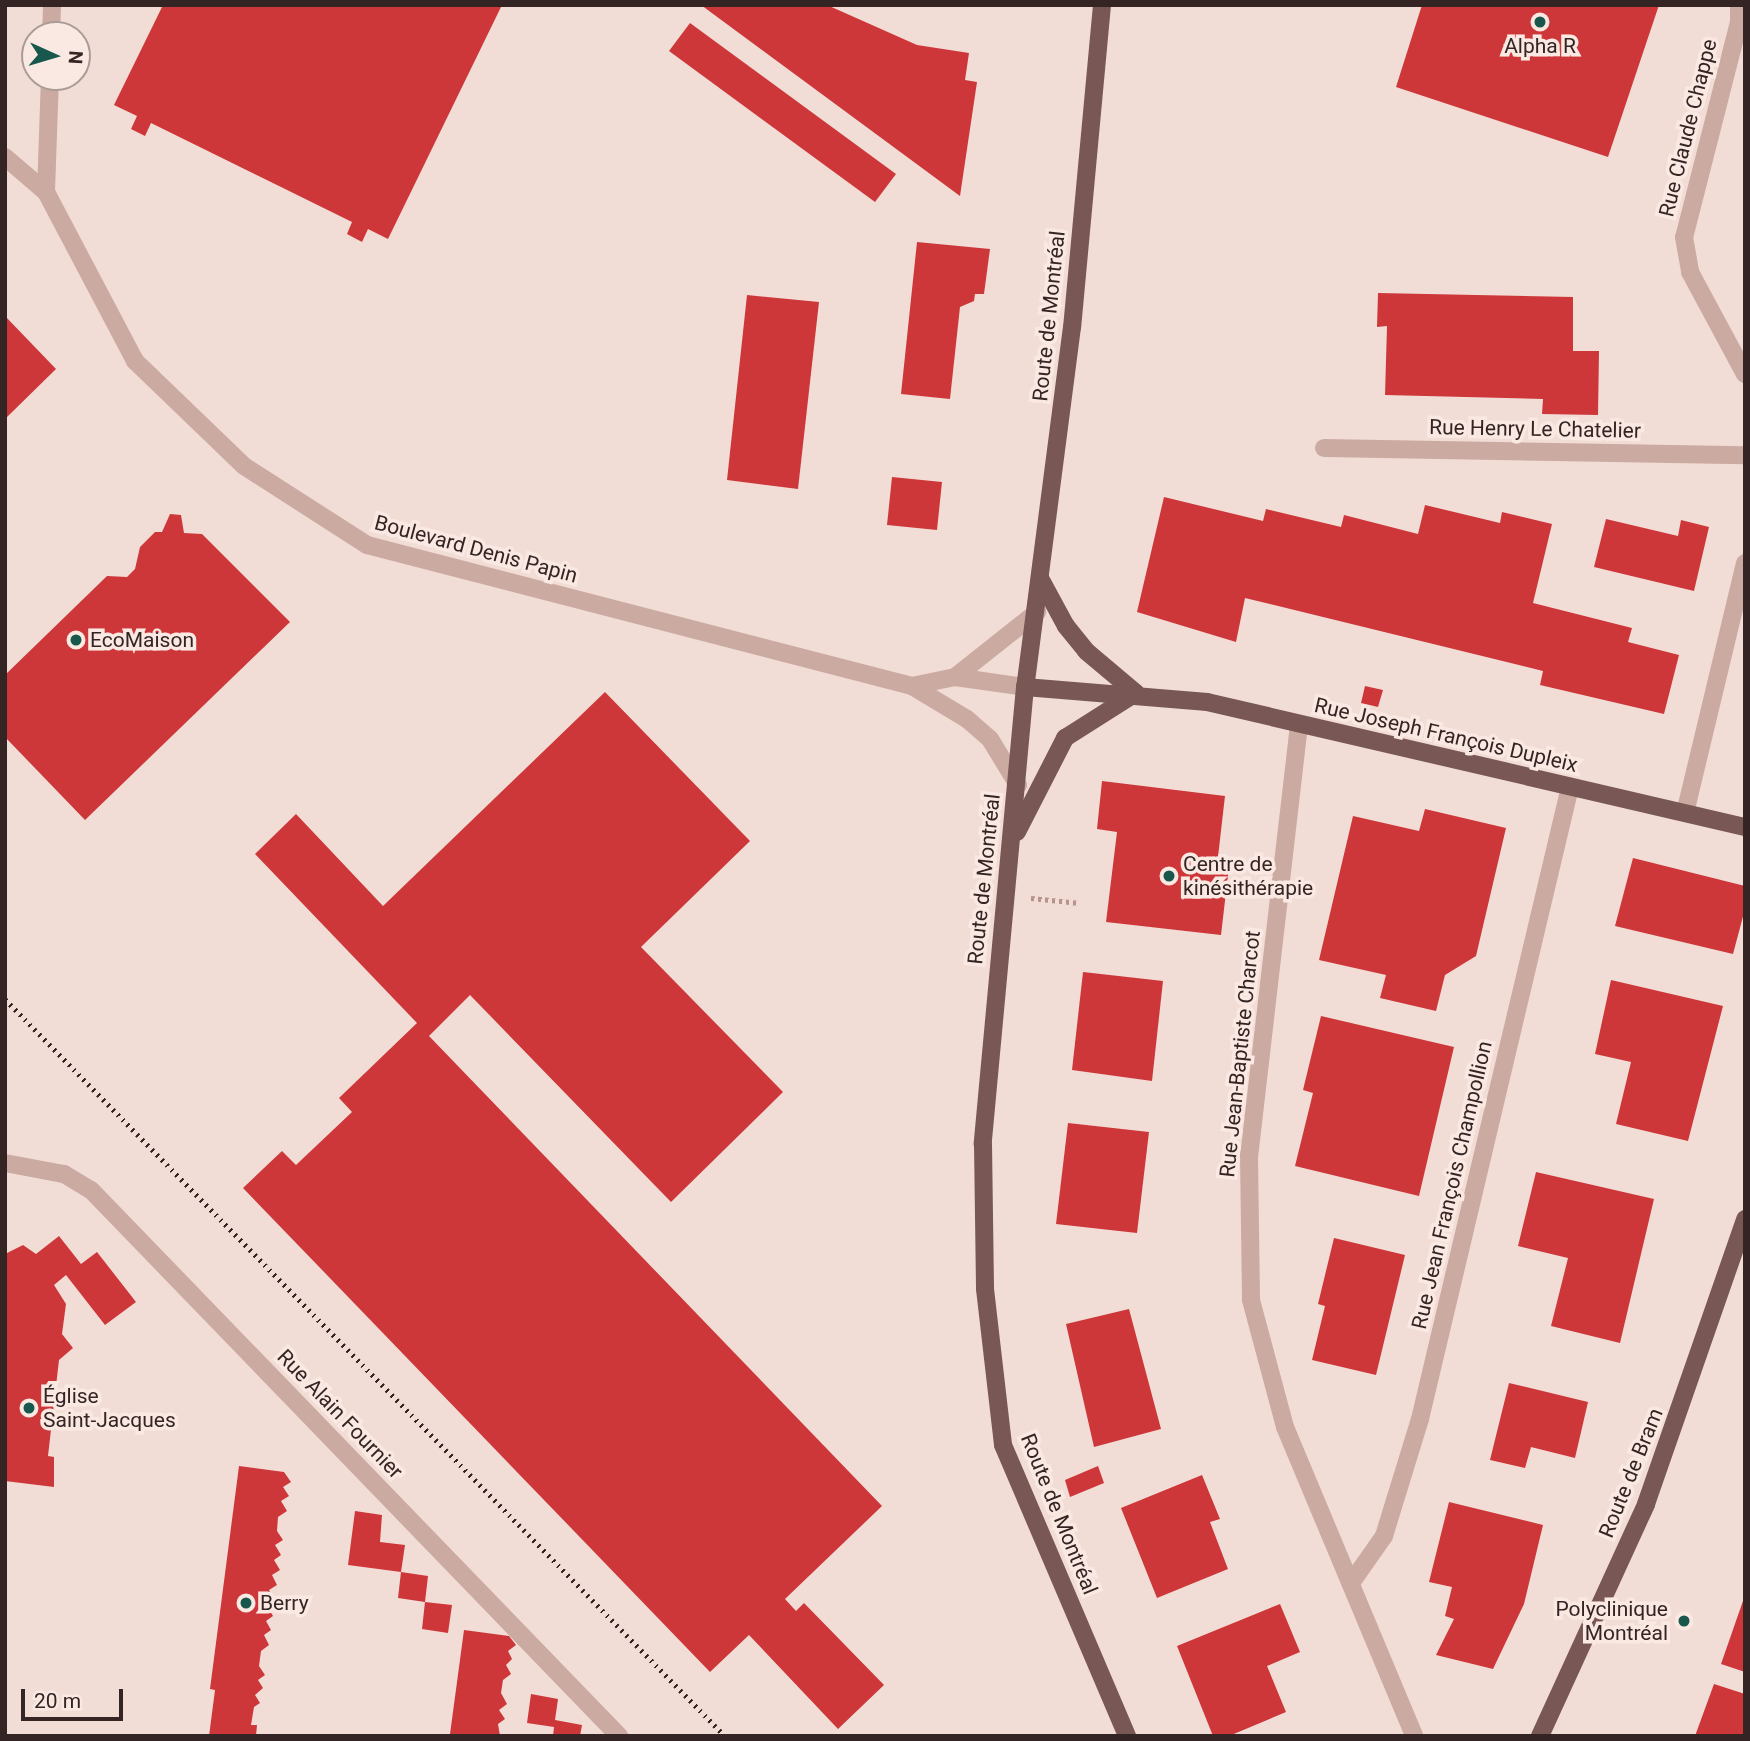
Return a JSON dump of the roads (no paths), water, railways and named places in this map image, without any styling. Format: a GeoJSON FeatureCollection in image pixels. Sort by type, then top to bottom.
{"type":"FeatureCollection","features":[{"type":"Feature","properties":{"kind":"main road","name":"Route de Montréal"},"geometry":{"type":"LineString","coordinates":[[1102,5],[1072,327],[1037,612],[1024,687],[1018,785],[983,1144],[985,1289],[1003,1445],[1127,1736]]}},
{"type":"Feature","properties":{"kind":"main road"},"geometry":{"type":"LineString","coordinates":[[1013,839],[1065,738],[1136,693],[1086,651],[1066,626],[1041,580]]}},
{"type":"Feature","properties":{"kind":"main road","name":"Rue Joseph François Dupleix"},"geometry":{"type":"LineString","coordinates":[[1024,687],[1136,693],[1208,702],[1745,827]]}},
{"type":"Feature","properties":{"kind":"main road","name":"Route de Bram"},"geometry":{"type":"LineString","coordinates":[[1540,1736],[1646,1504],[1745,1219]]}},
{"type":"Feature","properties":{"kind":"street","name":"Rue Claude Chappe"},"geometry":{"type":"LineString","coordinates":[[1739,5],[1739,22],[1684,237],[1690,272],[1745,374]]}},
{"type":"Feature","properties":{"kind":"street","name":"Boulevard Denis Papin"},"geometry":{"type":"LineString","coordinates":[[50,91],[46,192],[135,361],[244,466],[367,545],[912,687],[979,729],[1002,755],[1018,785]]}},
{"type":"Feature","properties":{"kind":"street"},"geometry":{"type":"LineString","coordinates":[[5,157],[46,192]]}},
{"type":"Feature","properties":{"kind":"street","name":"Rue Henry Le Chatelier"},"geometry":{"type":"LineString","coordinates":[[1324,448],[1745,455]]}},
{"type":"Feature","properties":{"kind":"street"},"geometry":{"type":"LineString","coordinates":[[1685,813],[1745,563]]}},
{"type":"Feature","properties":{"kind":"street","name":"Boulevard Denis Papin"},"geometry":{"type":"LineString","coordinates":[[955,677],[1037,612]]}},
{"type":"Feature","properties":{"kind":"street","name":"Boulevard Denis Papin"},"geometry":{"type":"LineString","coordinates":[[912,687],[955,677],[1024,687]]}},
{"type":"Feature","properties":{"kind":"street","name":"Rue Jean-Baptiste Charcot"},"geometry":{"type":"LineString","coordinates":[[1299,725],[1249,1155],[1251,1300],[1285,1427],[1413,1736]]}},
{"type":"Feature","properties":{"kind":"street","name":"Rue Jean François Champollion"},"geometry":{"type":"LineString","coordinates":[[1351,1583],[1384,1536],[1420,1419],[1570,787]]}},
{"type":"Feature","properties":{"kind":"street","name":"Rue Alain Fournier"},"geometry":{"type":"LineString","coordinates":[[5,1163],[64,1174],[91,1190],[619,1736]]}},
{"type":"Feature","properties":{"kind":"railway"},"geometry":{"type":"LineString","coordinates":[[5,999],[725,1736]]}},
{"type":"Feature","properties":{"kind":"place","name":"Alpha R"},"geometry":{"type":"Point","coordinates":[1540,22]}},
{"type":"Feature","properties":{"kind":"place","name":"EcoMaison"},"geometry":{"type":"Point","coordinates":[76,640]}},
{"type":"Feature","properties":{"kind":"place","name":"Centre de kinésithérapie"},"geometry":{"type":"Point","coordinates":[1169,876]}},
{"type":"Feature","properties":{"kind":"place","name":"Église Saint-Jacques"},"geometry":{"type":"Point","coordinates":[29,1408]}},
{"type":"Feature","properties":{"kind":"place","name":"Berry"},"geometry":{"type":"Point","coordinates":[246,1603]}},
{"type":"Feature","properties":{"kind":"place","name":"Polyclinique Montréal"},"geometry":{"type":"Point","coordinates":[1684,1621]}}]}
